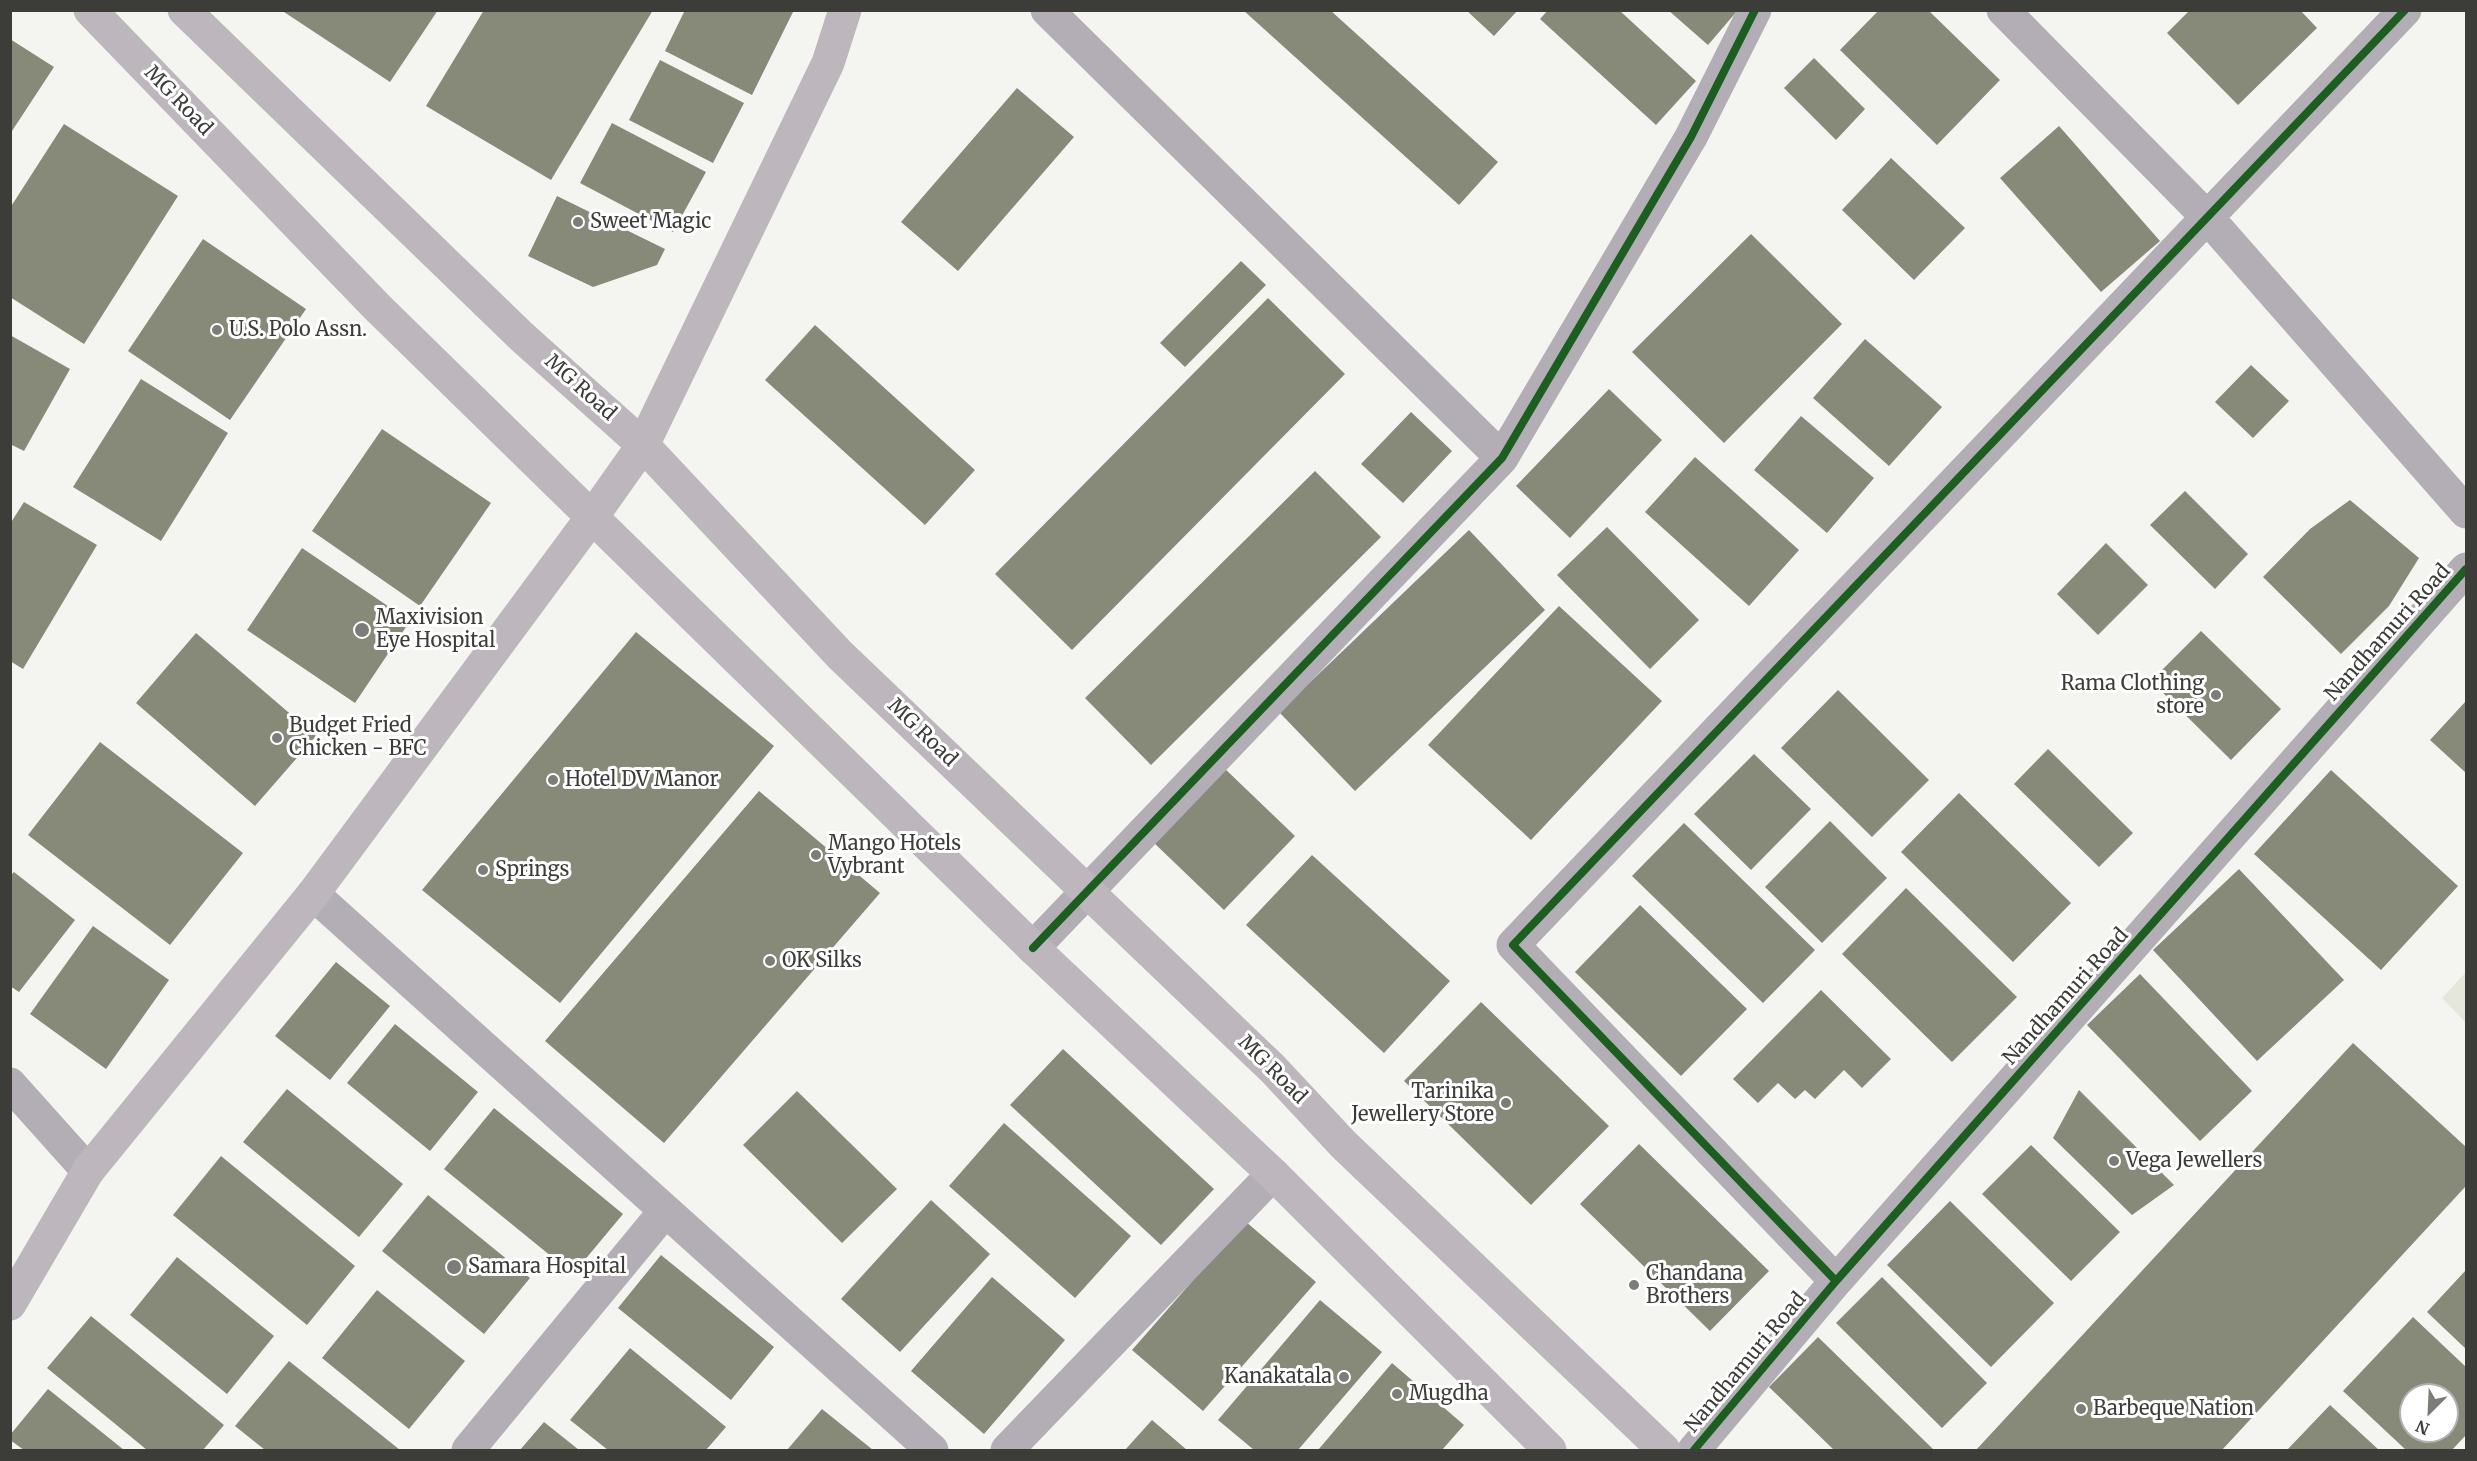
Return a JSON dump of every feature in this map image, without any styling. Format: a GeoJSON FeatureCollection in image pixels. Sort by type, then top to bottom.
{"type":"FeatureCollection","features":[{"type":"Feature","properties":{"kind":"main road","name":"MG Road"},"geometry":{"type":"LineString","coordinates":[[90,10],[377,307],[1033,948],[1273,1174],[1550,1450]]}},
{"type":"Feature","properties":{"kind":"main road","name":"MG Road"},"geometry":{"type":"LineString","coordinates":[[184,10],[522,337],[643,445],[840,655],[1273,1068],[1344,1145],[1664,1450]]}},
{"type":"Feature","properties":{"kind":"main road"},"geometry":{"type":"LineString","coordinates":[[10,1304],[88,1171],[313,894],[643,445],[828,63],[845,10]]}},
{"type":"Feature","properties":{"kind":"street"},"geometry":{"type":"LineString","coordinates":[[1047,10],[1502,458]]}},
{"type":"Feature","properties":{"kind":"street"},"geometry":{"type":"LineString","coordinates":[[1033,948],[1502,458],[1691,137],[1755,10]]}},
{"type":"Feature","properties":{"kind":"street"},"geometry":{"type":"LineString","coordinates":[[2003,10],[2207,218],[2466,512]]}},
{"type":"Feature","properties":{"kind":"street"},"geometry":{"type":"LineString","coordinates":[[1836,1281],[1513,945],[2405,10]]}},
{"type":"Feature","properties":{"kind":"street","name":"Nandhamuri Road"},"geometry":{"type":"LineString","coordinates":[[1694,1450],[1836,1281],[2466,569]]}},
{"type":"Feature","properties":{"kind":"street"},"geometry":{"type":"LineString","coordinates":[[313,894],[932,1450]]}},
{"type":"Feature","properties":{"kind":"street"},"geometry":{"type":"LineString","coordinates":[[10,1084],[88,1171]]}},
{"type":"Feature","properties":{"kind":"street"},"geometry":{"type":"LineString","coordinates":[[1007,1450],[1273,1174]]}},
{"type":"Feature","properties":{"kind":"street"},"geometry":{"type":"LineString","coordinates":[[468,1450],[665,1211]]}},
{"type":"Feature","properties":{"kind":"shaded area"},"geometry":{"type":"Polygon","coordinates":[[[2466,972],[2466,1023],[2442,998],[2466,972]]]}},
{"type":"Feature","properties":{"kind":"building"},"geometry":{"type":"Polygon","coordinates":[[[285,10],[438,10],[390,82],[284,12],[285,10]]]}},
{"type":"Feature","properties":{"kind":"building"},"geometry":{"type":"Polygon","coordinates":[[[484,10],[653,10],[551,180],[426,106],[484,10]]]}},
{"type":"Feature","properties":{"kind":"building"},"geometry":{"type":"Polygon","coordinates":[[[685,10],[793,12],[752,95],[665,51],[685,10]]]}},
{"type":"Feature","properties":{"kind":"building"},"geometry":{"type":"Polygon","coordinates":[[[1243,10],[1330,10],[1498,162],[1459,205],[1243,10]]]}},
{"type":"Feature","properties":{"kind":"building"},"geometry":{"type":"Polygon","coordinates":[[[1466,10],[1518,10],[1494,36],[1466,10]]]}},
{"type":"Feature","properties":{"kind":"building"},"geometry":{"type":"Polygon","coordinates":[[[1548,10],[1619,10],[1696,81],[1656,125],[1540,19],[1548,10]]]}},
{"type":"Feature","properties":{"kind":"building"},"geometry":{"type":"Polygon","coordinates":[[[1668,10],[1738,10],[1708,45],[1668,10]]]}},
{"type":"Feature","properties":{"kind":"building"},"geometry":{"type":"Polygon","coordinates":[[[1879,10],[1928,10],[2000,80],[1937,145],[1840,50],[1879,10]]]}},
{"type":"Feature","properties":{"kind":"building"},"geometry":{"type":"Polygon","coordinates":[[[2190,10],[2300,10],[2317,28],[2238,105],[2167,33],[2190,10]]]}},
{"type":"Feature","properties":{"kind":"building"},"geometry":{"type":"Polygon","coordinates":[[[10,39],[54,67],[10,134],[10,39]]]}},
{"type":"Feature","properties":{"kind":"building"},"geometry":{"type":"Polygon","coordinates":[[[1814,58],[1865,109],[1836,140],[1784,88],[1814,58]]]}},
{"type":"Feature","properties":{"kind":"building"},"geometry":{"type":"Polygon","coordinates":[[[660,60],[744,103],[713,163],[629,120],[660,60]]]}},
{"type":"Feature","properties":{"kind":"building"},"geometry":{"type":"Polygon","coordinates":[[[1017,88],[1074,137],[958,271],[901,222],[1017,88]]]}},
{"type":"Feature","properties":{"kind":"building"},"geometry":{"type":"Polygon","coordinates":[[[612,123],[706,172],[673,232],[580,183],[612,123]]]}},
{"type":"Feature","properties":{"kind":"building"},"geometry":{"type":"Polygon","coordinates":[[[64,124],[178,196],[84,344],[10,297],[10,208],[64,124]]]}},
{"type":"Feature","properties":{"kind":"building"},"geometry":{"type":"Polygon","coordinates":[[[2059,126],[2160,241],[2101,292],[2000,178],[2059,126]]]}},
{"type":"Feature","properties":{"kind":"building"},"geometry":{"type":"Polygon","coordinates":[[[1891,158],[1965,228],[1914,280],[1842,210],[1891,158]]]}},
{"type":"Feature","properties":{"kind":"building","name":"Sweet Magic"},"geometry":{"type":"Polygon","coordinates":[[[557,196],[665,249],[657,265],[593,287],[528,256],[557,196]]]}},
{"type":"Feature","properties":{"kind":"building"},"geometry":{"type":"Polygon","coordinates":[[[1751,234],[1842,324],[1724,443],[1632,352],[1751,234]]]}},
{"type":"Feature","properties":{"kind":"building","name":"U.S. Polo Assn."},"geometry":{"type":"Polygon","coordinates":[[[203,239],[306,309],[230,420],[128,351],[203,239]]]}},
{"type":"Feature","properties":{"kind":"building"},"geometry":{"type":"Polygon","coordinates":[[[1241,261],[1266,285],[1185,367],[1160,343],[1241,261]]]}},
{"type":"Feature","properties":{"kind":"building"},"geometry":{"type":"Polygon","coordinates":[[[1268,298],[1345,374],[1072,650],[995,574],[1268,298]]]}},
{"type":"Feature","properties":{"kind":"building"},"geometry":{"type":"Polygon","coordinates":[[[815,325],[975,470],[925,525],[765,380],[815,325]]]}},
{"type":"Feature","properties":{"kind":"building"},"geometry":{"type":"Polygon","coordinates":[[[10,335],[70,369],[24,451],[10,444],[10,335]]]}},
{"type":"Feature","properties":{"kind":"building"},"geometry":{"type":"Polygon","coordinates":[[[1865,339],[1942,407],[1889,466],[1813,398],[1865,339]]]}},
{"type":"Feature","properties":{"kind":"building"},"geometry":{"type":"Polygon","coordinates":[[[2251,365],[2289,401],[2253,438],[2215,402],[2251,365]]]}},
{"type":"Feature","properties":{"kind":"building"},"geometry":{"type":"Polygon","coordinates":[[[141,379],[228,433],[161,541],[73,487],[141,379]]]}},
{"type":"Feature","properties":{"kind":"building"},"geometry":{"type":"Polygon","coordinates":[[[1609,389],[1662,440],[1570,538],[1516,486],[1609,389]]]}},
{"type":"Feature","properties":{"kind":"building"},"geometry":{"type":"Polygon","coordinates":[[[1411,412],[1452,451],[1403,503],[1361,464],[1411,412]]]}},
{"type":"Feature","properties":{"kind":"building"},"geometry":{"type":"Polygon","coordinates":[[[1801,416],[1874,478],[1827,533],[1754,470],[1801,416]]]}},
{"type":"Feature","properties":{"kind":"building"},"geometry":{"type":"Polygon","coordinates":[[[382,429],[491,503],[420,606],[312,531],[382,429]]]}},
{"type":"Feature","properties":{"kind":"building"},"geometry":{"type":"Polygon","coordinates":[[[1695,457],[1799,550],[1749,606],[1645,512],[1695,457]]]}},
{"type":"Feature","properties":{"kind":"building"},"geometry":{"type":"Polygon","coordinates":[[[1315,471],[1381,537],[1151,765],[1085,698],[1315,471]]]}},
{"type":"Feature","properties":{"kind":"building"},"geometry":{"type":"Polygon","coordinates":[[[2185,491],[2248,554],[2215,589],[2150,525],[2185,491]]]}},
{"type":"Feature","properties":{"kind":"building"},"geometry":{"type":"Polygon","coordinates":[[[2350,500],[2419,558],[2389,606],[2341,654],[2263,577],[2310,529],[2350,500]]]}},
{"type":"Feature","properties":{"kind":"building"},"geometry":{"type":"Polygon","coordinates":[[[24,502],[97,545],[23,669],[10,661],[10,524],[24,502]]]}},
{"type":"Feature","properties":{"kind":"building"},"geometry":{"type":"Polygon","coordinates":[[[1607,527],[1699,620],[1650,669],[1557,575],[1607,527]]]}},
{"type":"Feature","properties":{"kind":"building"},"geometry":{"type":"Polygon","coordinates":[[[1469,530],[1545,610],[1355,791],[1279,712],[1469,530]]]}},
{"type":"Feature","properties":{"kind":"building"},"geometry":{"type":"Polygon","coordinates":[[[2106,543],[2148,585],[2098,635],[2057,594],[2106,543]]]}},
{"type":"Feature","properties":{"kind":"building"},"geometry":{"type":"Polygon","coordinates":[[[302,548],[410,621],[355,703],[247,630],[302,548]]]}},
{"type":"Feature","properties":{"kind":"building"},"geometry":{"type":"Polygon","coordinates":[[[1559,606],[1662,701],[1531,840],[1428,745],[1559,606]]]}},
{"type":"Feature","properties":{"kind":"building","name":"Rama Clothing store"},"geometry":{"type":"Polygon","coordinates":[[[2201,631],[2281,709],[2231,760],[2151,681],[2201,631]]]}},
{"type":"Feature","properties":{"kind":"building"},"geometry":{"type":"Polygon","coordinates":[[[636,632],[774,746],[560,1003],[422,890],[636,632]]]}},
{"type":"Feature","properties":{"kind":"building"},"geometry":{"type":"Polygon","coordinates":[[[196,633],[316,736],[255,806],[136,703],[196,633]]]}},
{"type":"Feature","properties":{"kind":"building"},"geometry":{"type":"Polygon","coordinates":[[[1838,690],[1929,780],[1872,837],[1781,748],[1838,690]]]}},
{"type":"Feature","properties":{"kind":"building"},"geometry":{"type":"Polygon","coordinates":[[[2466,701],[2466,773],[2430,740],[2466,701]]]}},
{"type":"Feature","properties":{"kind":"building"},"geometry":{"type":"Polygon","coordinates":[[[100,742],[243,853],[170,945],[28,835],[100,742]]]}},
{"type":"Feature","properties":{"kind":"building"},"geometry":{"type":"Polygon","coordinates":[[[2048,749],[2133,833],[2099,867],[2014,784],[2048,749]]]}},
{"type":"Feature","properties":{"kind":"building"},"geometry":{"type":"Polygon","coordinates":[[[1754,754],[1811,809],[1751,870],[1694,814],[1754,754]]]}},
{"type":"Feature","properties":{"kind":"building"},"geometry":{"type":"Polygon","coordinates":[[[1222,766],[1295,836],[1224,910],[1152,841],[1222,766]]]}},
{"type":"Feature","properties":{"kind":"building"},"geometry":{"type":"Polygon","coordinates":[[[2331,770],[2458,886],[2381,970],[2254,854],[2331,770]]]}},
{"type":"Feature","properties":{"kind":"building"},"geometry":{"type":"Polygon","coordinates":[[[759,791],[880,893],[664,1143],[545,1041],[759,791]]]}},
{"type":"Feature","properties":{"kind":"building"},"geometry":{"type":"Polygon","coordinates":[[[1959,793],[2071,903],[2013,962],[1901,852],[1959,793]]]}},
{"type":"Feature","properties":{"kind":"building"},"geometry":{"type":"Polygon","coordinates":[[[1830,821],[1887,878],[1822,943],[1765,887],[1830,821]]]}},
{"type":"Feature","properties":{"kind":"building"},"geometry":{"type":"Polygon","coordinates":[[[1684,823],[1815,950],[1763,1003],[1632,876],[1684,823]]]}},
{"type":"Feature","properties":{"kind":"building"},"geometry":{"type":"Polygon","coordinates":[[[1312,855],[1450,981],[1384,1053],[1246,925],[1312,855]]]}},
{"type":"Feature","properties":{"kind":"building"},"geometry":{"type":"Polygon","coordinates":[[[2239,869],[2344,980],[2257,1061],[2153,950],[2239,869]]]}},
{"type":"Feature","properties":{"kind":"building"},"geometry":{"type":"Polygon","coordinates":[[[14,872],[75,920],[19,992],[10,986],[10,876],[14,872]]]}},
{"type":"Feature","properties":{"kind":"building"},"geometry":{"type":"Polygon","coordinates":[[[1906,888],[2017,997],[1952,1062],[1842,954],[1906,888]]]}},
{"type":"Feature","properties":{"kind":"building"},"geometry":{"type":"Polygon","coordinates":[[[1640,905],[1747,1009],[1681,1076],[1575,972],[1640,905]]]}},
{"type":"Feature","properties":{"kind":"building"},"geometry":{"type":"Polygon","coordinates":[[[93,926],[169,980],[106,1069],[30,1014],[93,926]]]}},
{"type":"Feature","properties":{"kind":"building"},"geometry":{"type":"Polygon","coordinates":[[[336,962],[390,1006],[330,1080],[275,1036],[336,962]]]}},
{"type":"Feature","properties":{"kind":"building"},"geometry":{"type":"Polygon","coordinates":[[[2140,974],[2252,1091],[2200,1141],[2087,1025],[2140,974]]]}},
{"type":"Feature","properties":{"kind":"building"},"geometry":{"type":"Polygon","coordinates":[[[1821,990],[1891,1059],[1862,1088],[1844,1070],[1815,1099],[1805,1090],[1795,1099],[1778,1083],[1758,1103],[1733,1079],[1821,990]]]}},
{"type":"Feature","properties":{"kind":"building","name":"Tarinika Jewellery Store"},"geometry":{"type":"Polygon","coordinates":[[[1481,1002],[1609,1126],[1531,1205],[1404,1081],[1481,1002]]]}},
{"type":"Feature","properties":{"kind":"building"},"geometry":{"type":"Polygon","coordinates":[[[395,1024],[478,1092],[430,1151],[347,1083],[395,1024]]]}},
{"type":"Feature","properties":{"kind":"building"},"geometry":{"type":"Polygon","coordinates":[[[2353,1043],[2466,1147],[2466,1186],[2222,1450],[1976,1450],[2353,1043]]]}},
{"type":"Feature","properties":{"kind":"building"},"geometry":{"type":"Polygon","coordinates":[[[1063,1049],[1214,1189],[1161,1245],[1010,1105],[1063,1049]]]}},
{"type":"Feature","properties":{"kind":"building"},"geometry":{"type":"Polygon","coordinates":[[[287,1089],[403,1184],[359,1237],[243,1142],[287,1089]]]}},
{"type":"Feature","properties":{"kind":"building","name":"Vega Jewellers"},"geometry":{"type":"Polygon","coordinates":[[[2079,1090],[2174,1185],[2132,1215],[2053,1138],[2079,1090]]]}},
{"type":"Feature","properties":{"kind":"building"},"geometry":{"type":"Polygon","coordinates":[[[797,1091],[897,1189],[842,1243],[743,1145],[797,1091]]]}},
{"type":"Feature","properties":{"kind":"building"},"geometry":{"type":"Polygon","coordinates":[[[494,1108],[623,1214],[573,1274],[444,1169],[494,1108]]]}},
{"type":"Feature","properties":{"kind":"building"},"geometry":{"type":"Polygon","coordinates":[[[1004,1123],[1131,1236],[1075,1298],[949,1186],[1004,1123]]]}},
{"type":"Feature","properties":{"kind":"building"},"geometry":{"type":"Polygon","coordinates":[[[1639,1144],[1769,1271],[1710,1331],[1580,1204],[1639,1144]]]}},
{"type":"Feature","properties":{"kind":"building"},"geometry":{"type":"Polygon","coordinates":[[[2031,1145],[2120,1232],[2071,1281],[1982,1194],[2031,1145]]]}},
{"type":"Feature","properties":{"kind":"building"},"geometry":{"type":"Polygon","coordinates":[[[221,1156],[355,1266],[307,1325],[173,1215],[221,1156]]]}},
{"type":"Feature","properties":{"kind":"building"},"geometry":{"type":"Polygon","coordinates":[[[428,1195],[530,1278],[484,1334],[382,1251],[428,1195]]]}},
{"type":"Feature","properties":{"kind":"building"},"geometry":{"type":"Polygon","coordinates":[[[931,1200],[990,1254],[900,1352],[841,1299],[931,1200]]]}},
{"type":"Feature","properties":{"kind":"building"},"geometry":{"type":"Polygon","coordinates":[[[1950,1201],[2054,1303],[1991,1367],[1887,1265],[1950,1201]]]}},
{"type":"Feature","properties":{"kind":"building"},"geometry":{"type":"Polygon","coordinates":[[[1245,1221],[1316,1282],[1203,1411],[1132,1350],[1245,1221]]]}},
{"type":"Feature","properties":{"kind":"building"},"geometry":{"type":"Polygon","coordinates":[[[661,1255],[774,1347],[731,1400],[618,1308],[661,1255]]]}},
{"type":"Feature","properties":{"kind":"building"},"geometry":{"type":"Polygon","coordinates":[[[177,1257],[274,1336],[227,1394],[130,1315],[177,1257]]]}},
{"type":"Feature","properties":{"kind":"building"},"geometry":{"type":"Polygon","coordinates":[[[2466,1270],[2466,1349],[2427,1312],[2466,1270]]]}},
{"type":"Feature","properties":{"kind":"building"},"geometry":{"type":"Polygon","coordinates":[[[992,1277],[1065,1340],[984,1434],[911,1371],[992,1277]]]}},
{"type":"Feature","properties":{"kind":"building"},"geometry":{"type":"Polygon","coordinates":[[[1882,1277],[1987,1383],[1942,1428],[1836,1323],[1882,1277]]]}},
{"type":"Feature","properties":{"kind":"building"},"geometry":{"type":"Polygon","coordinates":[[[377,1290],[465,1361],[409,1429],[322,1358],[377,1290]]]}},
{"type":"Feature","properties":{"kind":"building"},"geometry":{"type":"Polygon","coordinates":[[[1320,1300],[1382,1352],[1298,1450],[1254,1450],[1218,1420],[1320,1300]]]}},
{"type":"Feature","properties":{"kind":"building"},"geometry":{"type":"Polygon","coordinates":[[[91,1316],[224,1425],[203,1450],[147,1450],[47,1368],[91,1316]]]}},
{"type":"Feature","properties":{"kind":"building"},"geometry":{"type":"Polygon","coordinates":[[[2413,1317],[2466,1367],[2466,1435],[2459,1442],[2459,1383],[2399,1383],[2399,1443],[2459,1443],[2452,1450],[2406,1450],[2343,1391],[2413,1317]]]}},
{"type":"Feature","properties":{"kind":"building"},"geometry":{"type":"Polygon","coordinates":[[[1818,1337],[1934,1450],[1834,1450],[1769,1387],[1818,1337]]]}},
{"type":"Feature","properties":{"kind":"building"},"geometry":{"type":"Polygon","coordinates":[[[630,1348],[726,1427],[706,1450],[608,1450],[570,1420],[630,1348]]]}},
{"type":"Feature","properties":{"kind":"building"},"geometry":{"type":"Polygon","coordinates":[[[289,1361],[400,1450],[265,1450],[235,1426],[289,1361]]]}},
{"type":"Feature","properties":{"kind":"building","name":"Mugdha"},"geometry":{"type":"Polygon","coordinates":[[[1392,1363],[1464,1425],[1442,1450],[1318,1450],[1392,1363]]]}},
{"type":"Feature","properties":{"kind":"building"},"geometry":{"type":"Polygon","coordinates":[[[48,1389],[124,1450],[24,1450],[10,1440],[10,1435],[48,1389]]]}},
{"type":"Feature","properties":{"kind":"building"},"geometry":{"type":"Polygon","coordinates":[[[2330,1405],[2379,1450],[2287,1450],[2330,1405]]]}},
{"type":"Feature","properties":{"kind":"building"},"geometry":{"type":"Polygon","coordinates":[[[822,1409],[873,1450],[787,1450],[822,1409]]]}},
{"type":"Feature","properties":{"kind":"building"},"geometry":{"type":"Polygon","coordinates":[[[1152,1420],[1187,1450],[1125,1450],[1152,1420]]]}},
{"type":"Feature","properties":{"kind":"building"},"geometry":{"type":"Polygon","coordinates":[[[544,1422],[579,1450],[520,1450],[544,1422]]]}},
{"type":"Feature","properties":{"kind":"cycle path"},"geometry":{"type":"LineString","coordinates":[[1033,948],[1502,458],[1691,137],[1755,10]]}},
{"type":"Feature","properties":{"kind":"cycle path"},"geometry":{"type":"LineString","coordinates":[[1836,1281],[1513,945],[2405,10]]}},
{"type":"Feature","properties":{"kind":"cycle path"},"geometry":{"type":"LineString","coordinates":[[1694,1450],[1836,1281],[2466,569]]}},
{"type":"Feature","properties":{"kind":"place","name":"Sweet Magic"},"geometry":{"type":"Point","coordinates":[578,222]}},
{"type":"Feature","properties":{"kind":"place","name":"U.S. Polo Assn."},"geometry":{"type":"Point","coordinates":[217,330]}},
{"type":"Feature","properties":{"kind":"place","name":"Maxivision Eye Hospital"},"geometry":{"type":"Point","coordinates":[362,630]}},
{"type":"Feature","properties":{"kind":"place","name":"Rama Clothing store"},"geometry":{"type":"Point","coordinates":[2216,695]}},
{"type":"Feature","properties":{"kind":"place","name":"Budget Fried Chicken - BFC"},"geometry":{"type":"Point","coordinates":[277,738]}},
{"type":"Feature","properties":{"kind":"place","name":"Hotel DV Manor"},"geometry":{"type":"Point","coordinates":[553,780]}},
{"type":"Feature","properties":{"kind":"place","name":"Mango Hotels Vybrant"},"geometry":{"type":"Point","coordinates":[816,855]}},
{"type":"Feature","properties":{"kind":"place","name":"Springs"},"geometry":{"type":"Point","coordinates":[483,870]}},
{"type":"Feature","properties":{"kind":"place","name":"OK Silks"},"geometry":{"type":"Point","coordinates":[770,961]}},
{"type":"Feature","properties":{"kind":"place","name":"Tarinika Jewellery Store"},"geometry":{"type":"Point","coordinates":[1506,1103]}},
{"type":"Feature","properties":{"kind":"place","name":"Vega Jewellers"},"geometry":{"type":"Point","coordinates":[2114,1161]}},
{"type":"Feature","properties":{"kind":"place","name":"Samara Hospital"},"geometry":{"type":"Point","coordinates":[454,1267]}},
{"type":"Feature","properties":{"kind":"place","name":"Chandana Brothers"},"geometry":{"type":"Point","coordinates":[1634,1285]}},
{"type":"Feature","properties":{"kind":"place","name":"Kanakatala"},"geometry":{"type":"Point","coordinates":[1344,1377]}},
{"type":"Feature","properties":{"kind":"place","name":"Mugdha"},"geometry":{"type":"Point","coordinates":[1397,1394]}},
{"type":"Feature","properties":{"kind":"place","name":"Barbeque Nation"},"geometry":{"type":"Point","coordinates":[2081,1409]}}]}
